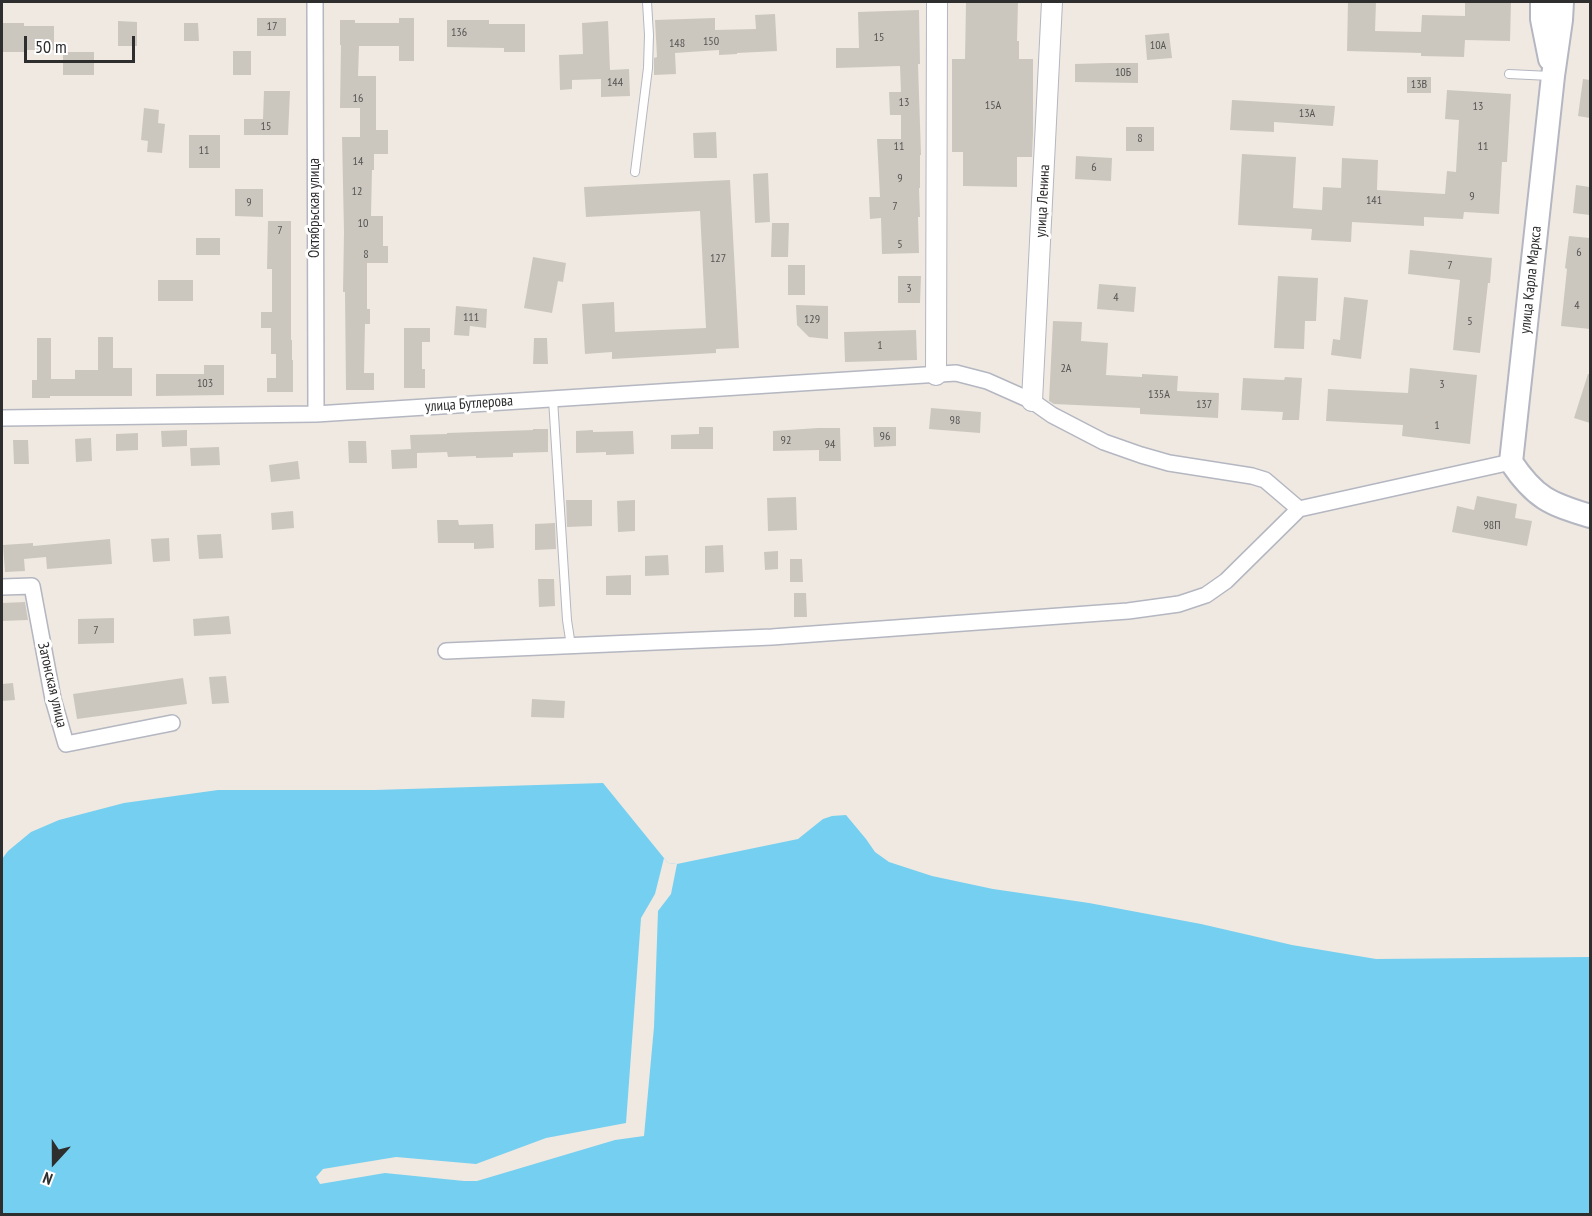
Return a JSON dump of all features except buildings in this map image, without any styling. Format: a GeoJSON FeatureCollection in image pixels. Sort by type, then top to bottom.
{"type":"FeatureCollection","features":[{"type":"Feature","properties":{"kind":"main road","name":"улица Карла Маркса"},"geometry":{"type":"LineString","coordinates":[[1517,472],[1553,76],[1552,11]]}},
{"type":"Feature","properties":{"kind":"main road"},"geometry":{"type":"LineString","coordinates":[[1517,472],[1543,499],[1567,510],[1590,516]]}},
{"type":"Feature","properties":{"kind":"street","name":"Октябрьская улица"},"geometry":{"type":"LineString","coordinates":[[315,2],[316,414]]}},
{"type":"Feature","properties":{"kind":"street"},"geometry":{"type":"LineString","coordinates":[[936,375],[937,2]]}},
{"type":"Feature","properties":{"kind":"street","name":"улица Ленина"},"geometry":{"type":"LineString","coordinates":[[1032,401],[1052,2]]}},
{"type":"Feature","properties":{"kind":"street","name":"улица Бутлерова"},"geometry":{"type":"LineString","coordinates":[[2,418],[316,414],[956,374],[987,381],[1032,401],[1076,429],[1141,455],[1177,465],[1265,480],[1299,509]]}},
{"type":"Feature","properties":{"kind":"street"},"geometry":{"type":"LineString","coordinates":[[446,651],[772,637],[1128,610],[1179,604],[1206,595],[1226,581],[1299,509],[1517,472]]}},
{"type":"Feature","properties":{"kind":"street","name":"Затонская улица"},"geometry":{"type":"LineString","coordinates":[[2,587],[32,586],[53,699],[66,744],[172,723]]}},
{"type":"Feature","properties":{"kind":"lane"},"geometry":{"type":"LineString","coordinates":[[636,172],[648,68],[647,2]]}},
{"type":"Feature","properties":{"kind":"lane"},"geometry":{"type":"LineString","coordinates":[[1509,74],[1553,76]]}},
{"type":"Feature","properties":{"kind":"lane"},"geometry":{"type":"LineString","coordinates":[[553,399],[567,620],[572,646]]}},
{"type":"Feature","properties":{"kind":"water"},"geometry":{"type":"Polygon","coordinates":[[[603,783],[668,863],[677,864],[798,839],[823,819],[846,815],[875,852],[889,862],[932,876],[993,889],[1089,903],[1201,924],[1292,945],[1376,959],[1590,957],[1590,1214],[2,1214],[2,859],[31,832],[59,820],[124,803],[218,790],[375,790],[603,783]]]}},
{"type":"Feature","properties":{"kind":"pier"},"geometry":{"type":"Polygon","coordinates":[[[664,858],[668,863],[677,864],[671,894],[658,911],[654,1027],[644,1136],[615,1140],[477,1181],[385,1173],[320,1184],[316,1177],[323,1169],[396,1157],[476,1164],[546,1138],[626,1123],[641,918],[655,894],[664,858]]]}}]}
